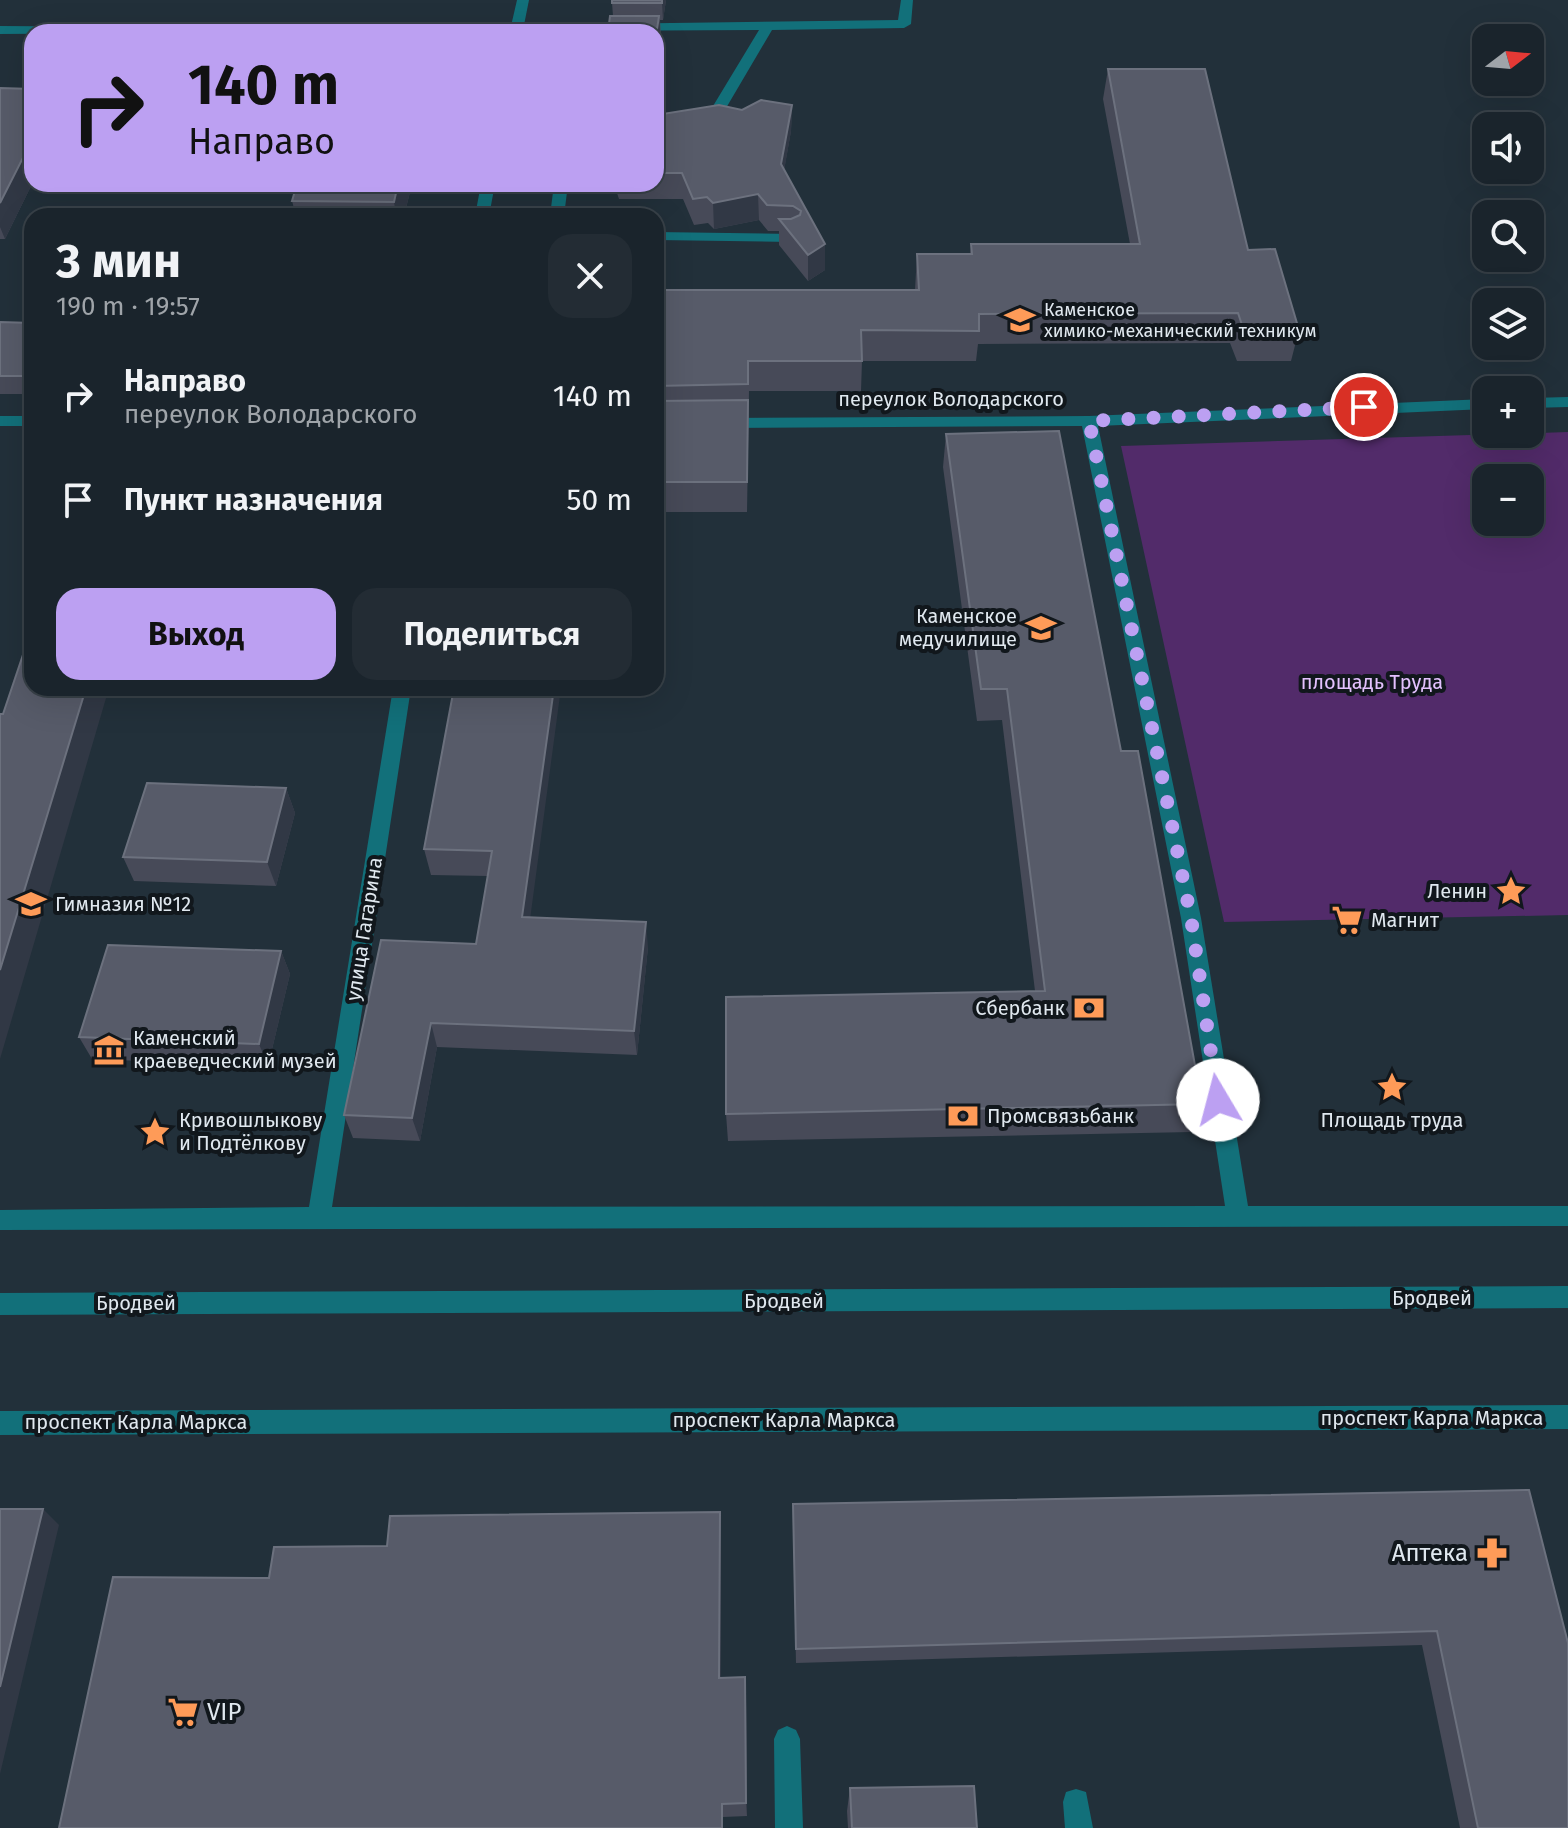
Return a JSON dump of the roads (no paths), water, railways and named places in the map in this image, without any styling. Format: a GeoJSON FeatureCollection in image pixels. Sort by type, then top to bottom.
{"type":"FeatureCollection","features":[{"type":"Feature","properties":{"kind":"street"},"geometry":{"type":"LineString","coordinates":[[518,24],[523,0]]}},
{"type":"Feature","properties":{"kind":"street"},"geometry":{"type":"LineString","coordinates":[[664,27],[904,24],[907,0]]}},
{"type":"Feature","properties":{"kind":"street"},"geometry":{"type":"LineString","coordinates":[[664,122],[712,120],[768,25]]}},
{"type":"Feature","properties":{"kind":"street"},"geometry":{"type":"LineString","coordinates":[[0,30],[24,30]]}},
{"type":"Feature","properties":{"kind":"street"},"geometry":{"type":"LineString","coordinates":[[664,236],[791,238]]}},
{"type":"Feature","properties":{"kind":"street"},"geometry":{"type":"LineString","coordinates":[[1544,403],[1568,402]]}},
{"type":"Feature","properties":{"kind":"street","name":"переулок Володарского"},"geometry":{"type":"LineString","coordinates":[[702,423],[1089,421],[1472,405]]}},
{"type":"Feature","properties":{"kind":"street"},"geometry":{"type":"LineString","coordinates":[[0,421],[24,421]]}},
{"type":"Feature","properties":{"kind":"street"},"geometry":{"type":"LineString","coordinates":[[1089,421],[1191,918],[1238,1216]]}},
{"type":"Feature","properties":{"kind":"street","name":"улица Гагарина"},"geometry":{"type":"LineString","coordinates":[[319,1217],[401,696]]}},
{"type":"Feature","properties":{"kind":"street"},"geometry":{"type":"LineString","coordinates":[[0,1220],[1568,1216]]}},
{"type":"Feature","properties":{"kind":"street","name":"Бродвей"},"geometry":{"type":"LineString","coordinates":[[0,1304],[1568,1297]]}},
{"type":"Feature","properties":{"kind":"street","name":"проспект Карла Маркса"},"geometry":{"type":"LineString","coordinates":[[0,1423],[1568,1417]]}},
{"type":"Feature","properties":{"kind":"street"},"geometry":{"type":"LineString","coordinates":[[787,1739],[789,1828]]}},
{"type":"Feature","properties":{"kind":"place","name":"Каменское химико-механический техникум"},"geometry":{"type":"Point","coordinates":[1020,320]}},
{"type":"Feature","properties":{"kind":"place","name":"Каменское медучилище"},"geometry":{"type":"Point","coordinates":[1041,628]}},
{"type":"Feature","properties":{"kind":"place","name":"Ленин"},"geometry":{"type":"Point","coordinates":[1511,891]}},
{"type":"Feature","properties":{"kind":"place","name":"Гимназия №12"},"geometry":{"type":"Point","coordinates":[31,904]}},
{"type":"Feature","properties":{"kind":"place","name":"Магнит"},"geometry":{"type":"Point","coordinates":[1347,920]}},
{"type":"Feature","properties":{"kind":"place","name":"Сбербанк"},"geometry":{"type":"Point","coordinates":[1089,1008]}},
{"type":"Feature","properties":{"kind":"place","name":"Каменский краеведческий музей"},"geometry":{"type":"Point","coordinates":[109,1050]}},
{"type":"Feature","properties":{"kind":"place","name":"Площадь труда"},"geometry":{"type":"Point","coordinates":[1392,1087]}},
{"type":"Feature","properties":{"kind":"place","name":"Промсвязьбанк"},"geometry":{"type":"Point","coordinates":[963,1116]}},
{"type":"Feature","properties":{"kind":"place","name":"Кривошлыкову и Подтёлкову"},"geometry":{"type":"Point","coordinates":[155,1132]}},
{"type":"Feature","properties":{"kind":"place","name":"Аптека"},"geometry":{"type":"Point","coordinates":[1492,1553]}},
{"type":"Feature","properties":{"kind":"place","name":"VIP"},"geometry":{"type":"Point","coordinates":[183,1712]}},
{"type":"Feature","properties":{"kind":"park label","name":"площадь Труда"},"geometry":{"type":"Point","coordinates":[1372,682]}}]}
